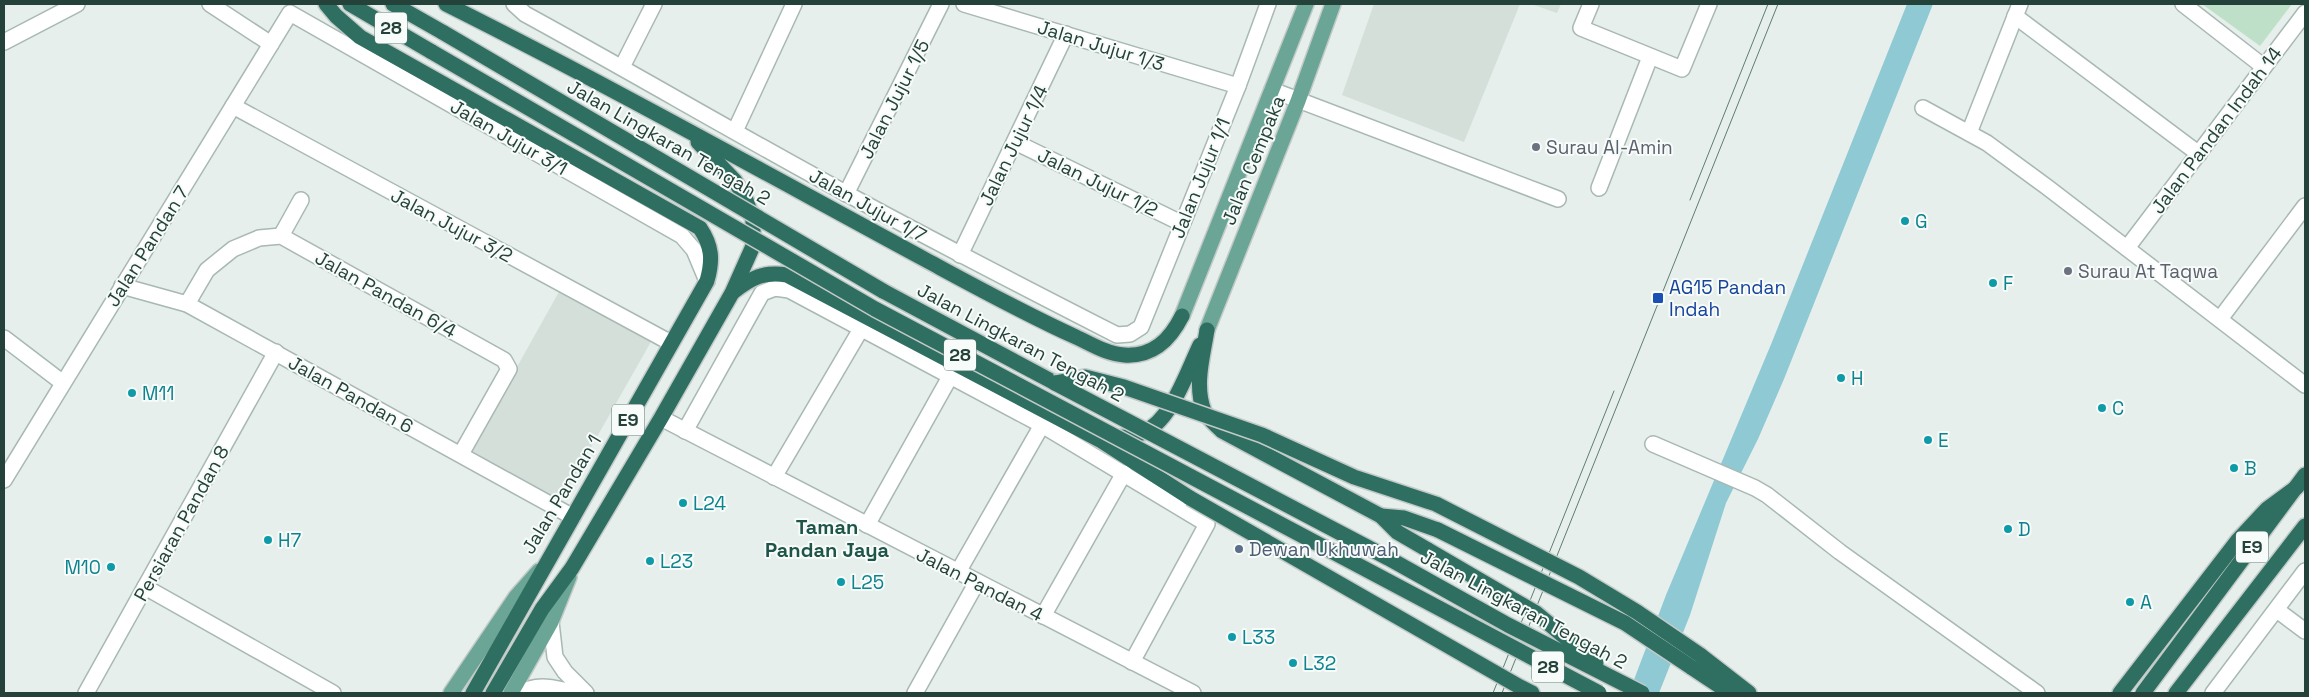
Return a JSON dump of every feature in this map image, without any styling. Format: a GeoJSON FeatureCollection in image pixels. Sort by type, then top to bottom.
{"type":"FeatureCollection","features":[{"type":"Feature","properties":{"kind":"highway"},"geometry":{"type":"LineString","coordinates":[[326,4],[336,16],[360,37],[700,228],[708,240],[711,252],[711,267],[707,281]]}},
{"type":"Feature","properties":{"kind":"highway","name":"Jalan Lingkaran Tengah 2"},"geometry":{"type":"LineString","coordinates":[[350,4],[875,309],[1598,693]]}},
{"type":"Feature","properties":{"kind":"highway","name":"Jalan Lingkaran Tengah 2"},"geometry":{"type":"LineString","coordinates":[[392,4],[883,291],[1618,682],[1642,693]]}},
{"type":"Feature","properties":{"kind":"highway"},"geometry":{"type":"LineString","coordinates":[[446,4],[687,130],[1029,316],[1106,350],[1122,355],[1151,351],[1163,344],[1173,333],[1182,316]]}},
{"type":"Feature","properties":{"kind":"highway"},"geometry":{"type":"LineString","coordinates":[[687,130],[735,181],[746,200],[753,220],[754,246],[732,293]]}},
{"type":"Feature","properties":{"kind":"highway"},"geometry":{"type":"LineString","coordinates":[[732,293],[748,280],[760,275],[787,276],[1100,440],[1190,498],[1532,693]]}},
{"type":"Feature","properties":{"kind":"highway","name":"Jalan Pandan 1"},"geometry":{"type":"LineString","coordinates":[[549,560],[707,281]]}},
{"type":"Feature","properties":{"kind":"highway","name":"E9"},"geometry":{"type":"LineString","coordinates":[[493,693],[542,609],[572,568],[732,293]]}},
{"type":"Feature","properties":{"kind":"highway"},"geometry":{"type":"LineString","coordinates":[[1100,440],[1140,434],[1154,426],[1167,412],[1207,330]]}},
{"type":"Feature","properties":{"kind":"highway"},"geometry":{"type":"LineString","coordinates":[[1207,330],[1199,380],[1204,412],[1222,431],[1381,516],[1397,532],[1536,613],[1618,682]]}},
{"type":"Feature","properties":{"kind":"highway"},"geometry":{"type":"LineString","coordinates":[[1055,383],[1085,377],[1124,387],[1262,435],[1354,477],[1436,504],[1580,577],[1637,612],[1696,661],[1730,693]]}},
{"type":"Feature","properties":{"kind":"highway"},"geometry":{"type":"LineString","coordinates":[[2120,693],[2238,540],[2267,509],[2301,481]]}},
{"type":"Feature","properties":{"kind":"highway","name":"E9"},"geometry":{"type":"LineString","coordinates":[[2143,693],[2301,481]]}},
{"type":"Feature","properties":{"kind":"highway"},"geometry":{"type":"LineString","coordinates":[[1381,516],[1404,518],[1438,530],[1625,623],[1696,661],[1749,693]]}},
{"type":"Feature","properties":{"kind":"highway","name":"E9"},"geometry":{"type":"LineString","coordinates":[[2176,693],[2305,526]]}},
{"type":"Feature","properties":{"kind":"highway","name":"E9"},"geometry":{"type":"LineString","coordinates":[[473,693],[549,560]]}},
{"type":"Feature","properties":{"kind":"main road","name":"Jalan Cempaka"},"geometry":{"type":"LineString","coordinates":[[1182,316],[1306,4]]}},
{"type":"Feature","properties":{"kind":"main road","name":"Jalan Cempaka"},"geometry":{"type":"LineString","coordinates":[[1207,330],[1298,101],[1334,4]]}},
{"type":"Feature","properties":{"kind":"main road","name":"Jalan Pandan 1"},"geometry":{"type":"LineString","coordinates":[[451,693],[516,597],[549,560]]}},
{"type":"Feature","properties":{"kind":"main road"},"geometry":{"type":"LineString","coordinates":[[511,693],[551,622],[572,568]]}},
{"type":"Feature","properties":{"kind":"street"},"geometry":{"type":"LineString","coordinates":[[4,42],[77,4]]}},
{"type":"Feature","properties":{"kind":"street"},"geometry":{"type":"LineString","coordinates":[[210,4],[271,44]]}},
{"type":"Feature","properties":{"kind":"street"},"geometry":{"type":"LineString","coordinates":[[622,67],[654,4]]}},
{"type":"Feature","properties":{"kind":"street"},"geometry":{"type":"LineString","coordinates":[[735,131],[794,4]]}},
{"type":"Feature","properties":{"kind":"street","name":"Jalan Jujur 1/5"},"geometry":{"type":"LineString","coordinates":[[846,194],[941,4]]}},
{"type":"Feature","properties":{"kind":"street","name":"Jalan Jujur 1/3"},"geometry":{"type":"LineString","coordinates":[[964,4],[1238,86]]}},
{"type":"Feature","properties":{"kind":"street","name":"Jalan Jujur 1/1"},"geometry":{"type":"LineString","coordinates":[[1117,335],[1130,334],[1141,327],[1181,223],[1238,86],[1268,4]]}},
{"type":"Feature","properties":{"kind":"street"},"geometry":{"type":"LineString","coordinates":[[1591,4],[1581,28],[1682,69],[1709,4]]}},
{"type":"Feature","properties":{"kind":"street"},"geometry":{"type":"LineString","coordinates":[[2183,4],[2264,67]]}},
{"type":"Feature","properties":{"kind":"street","name":"Jalan Jujur 1/7"},"geometry":{"type":"LineString","coordinates":[[519,9],[846,194],[1117,335]]}},
{"type":"Feature","properties":{"kind":"street"},"geometry":{"type":"LineString","coordinates":[[1969,133],[2018,10],[2199,154]]}},
{"type":"Feature","properties":{"kind":"street","name":"Jalan Pandan 7"},"geometry":{"type":"LineString","coordinates":[[4,480],[9,458],[63,383],[290,13]]}},
{"type":"Feature","properties":{"kind":"street","name":"Jalan Jujur 3/1"},"geometry":{"type":"LineString","coordinates":[[290,13],[682,236],[694,250],[707,281]]}},
{"type":"Feature","properties":{"kind":"street","name":"Jalan Pandan Indah 14"},"geometry":{"type":"LineString","coordinates":[[2127,248],[2305,13]]}},
{"type":"Feature","properties":{"kind":"street","name":"Jalan Jujur 1/4"},"geometry":{"type":"LineString","coordinates":[[960,255],[1066,34]]}},
{"type":"Feature","properties":{"kind":"street"},"geometry":{"type":"LineString","coordinates":[[1599,188],[1650,57]]}},
{"type":"Feature","properties":{"kind":"street"},"geometry":{"type":"LineString","coordinates":[[1272,90],[1558,199]]}},
{"type":"Feature","properties":{"kind":"street","name":"Jalan Jujur 3/2"},"geometry":{"type":"LineString","coordinates":[[233,106],[671,343]]}},
{"type":"Feature","properties":{"kind":"street"},"geometry":{"type":"LineString","coordinates":[[1923,108],[1987,143],[2305,384]]}},
{"type":"Feature","properties":{"kind":"street","name":"Jalan Jujur 1/2"},"geometry":{"type":"LineString","coordinates":[[1014,142],[1181,223]]}},
{"type":"Feature","properties":{"kind":"street"},"geometry":{"type":"LineString","coordinates":[[187,304],[208,270],[233,249],[259,238],[281,236],[301,200]]}},
{"type":"Feature","properties":{"kind":"street"},"geometry":{"type":"LineString","coordinates":[[2220,319],[2305,206]]}},
{"type":"Feature","properties":{"kind":"street","name":"Jalan Pandan 6/4"},"geometry":{"type":"LineString","coordinates":[[281,236],[504,360],[509,370],[461,454]]}},
{"type":"Feature","properties":{"kind":"street","name":"Jalan Pandan 6"},"geometry":{"type":"LineString","coordinates":[[122,286],[187,304],[573,517]]}},
{"type":"Feature","properties":{"kind":"street"},"geometry":{"type":"LineString","coordinates":[[685,431],[762,293],[775,288],[789,290],[1042,425],[1207,524],[1132,662]]}},
{"type":"Feature","properties":{"kind":"street"},"geometry":{"type":"LineString","coordinates":[[774,477],[861,329]]}},
{"type":"Feature","properties":{"kind":"street"},"geometry":{"type":"LineString","coordinates":[[4,338],[63,383]]}},
{"type":"Feature","properties":{"kind":"street","name":"Persiaran Pandan 8"},"geometry":{"type":"LineString","coordinates":[[86,693],[276,352]]}},
{"type":"Feature","properties":{"kind":"street"},"geometry":{"type":"LineString","coordinates":[[867,526],[951,375]]}},
{"type":"Feature","properties":{"kind":"street","name":"Jalan Pandan 4"},"geometry":{"type":"LineString","coordinates":[[660,418],[1193,693]]}},
{"type":"Feature","properties":{"kind":"street"},"geometry":{"type":"LineString","coordinates":[[958,572],[1042,425]]}},
{"type":"Feature","properties":{"kind":"street"},"geometry":{"type":"LineString","coordinates":[[1653,444],[1755,488],[1782,506],[1840,552],[2037,693]]}},
{"type":"Feature","properties":{"kind":"street"},"geometry":{"type":"LineString","coordinates":[[1043,616],[1124,474]]}},
{"type":"Feature","properties":{"kind":"street"},"geometry":{"type":"LineString","coordinates":[[2213,693],[2305,571]]}},
{"type":"Feature","properties":{"kind":"street"},"geometry":{"type":"LineString","coordinates":[[915,693],[977,582]]}},
{"type":"Feature","properties":{"kind":"street"},"geometry":{"type":"LineString","coordinates":[[145,587],[333,693]]}},
{"type":"Feature","properties":{"kind":"street"},"geometry":{"type":"LineString","coordinates":[[2277,610],[2305,631]]}},
{"type":"Feature","properties":{"kind":"street"},"geometry":{"type":"LineString","coordinates":[[551,622],[554,657],[565,672],[586,693]]}},
{"type":"Feature","properties":{"kind":"street"},"geometry":{"type":"LineString","coordinates":[[522,693],[526,690],[551,687],[576,693]]}},
{"type":"Feature","properties":{"kind":"shaded area"},"geometry":{"type":"Polygon","coordinates":[[[1374,4],[1520,4],[1464,142],[1342,95],[1374,4]]]}},
{"type":"Feature","properties":{"kind":"shaded area"},"geometry":{"type":"Polygon","coordinates":[[[1531,4],[1561,4],[1557,13],[1531,4]]]}},
{"type":"Feature","properties":{"kind":"shaded area"},"geometry":{"type":"Polygon","coordinates":[[[560,290],[652,340],[560,502],[470,451],[560,290]]]}},
{"type":"Feature","properties":{"kind":"green space"},"geometry":{"type":"Polygon","coordinates":[[[2202,4],[2292,4],[2260,46],[2202,4]]]}},
{"type":"Feature","properties":{"kind":"water"},"geometry":{"type":"Polygon","coordinates":[[[1907,4],[1933,4],[1784,379],[1758,439],[1726,503],[1690,615],[1659,693],[1629,693],[1666,595],[1772,342],[1907,4]]]}},
{"type":"Feature","properties":{"kind":"tram line"},"geometry":{"type":"LineString","coordinates":[[1690,200],[1768,4]]}},
{"type":"Feature","properties":{"kind":"tram line"},"geometry":{"type":"LineString","coordinates":[[1502,693],[1778,4]]}},
{"type":"Feature","properties":{"kind":"tram line"},"geometry":{"type":"LineString","coordinates":[[1493,693],[1614,391]]}},
{"type":"Feature","properties":{"kind":"place","name":"Surau Al-Amin"},"geometry":{"type":"Point","coordinates":[1536,147]}},
{"type":"Feature","properties":{"kind":"place","name":"G"},"geometry":{"type":"Point","coordinates":[1905,221]}},
{"type":"Feature","properties":{"kind":"place","name":"Surau At Taqwa"},"geometry":{"type":"Point","coordinates":[2068,271]}},
{"type":"Feature","properties":{"kind":"place","name":"F"},"geometry":{"type":"Point","coordinates":[1993,283]}},
{"type":"Feature","properties":{"kind":"place","name":"AG15 Pandan Indah"},"geometry":{"type":"Point","coordinates":[1658,298]}},
{"type":"Feature","properties":{"kind":"place","name":"H"},"geometry":{"type":"Point","coordinates":[1841,378]}},
{"type":"Feature","properties":{"kind":"place","name":"M11"},"geometry":{"type":"Point","coordinates":[132,393]}},
{"type":"Feature","properties":{"kind":"place","name":"C"},"geometry":{"type":"Point","coordinates":[2102,408]}},
{"type":"Feature","properties":{"kind":"place","name":"E"},"geometry":{"type":"Point","coordinates":[1928,440]}},
{"type":"Feature","properties":{"kind":"place","name":"B"},"geometry":{"type":"Point","coordinates":[2234,468]}},
{"type":"Feature","properties":{"kind":"place","name":"L24"},"geometry":{"type":"Point","coordinates":[683,503]}},
{"type":"Feature","properties":{"kind":"place","name":"D"},"geometry":{"type":"Point","coordinates":[2008,529]}},
{"type":"Feature","properties":{"kind":"place","name":"H7"},"geometry":{"type":"Point","coordinates":[268,540]}},
{"type":"Feature","properties":{"kind":"place","name":"Dewan Ukhuwah"},"geometry":{"type":"Point","coordinates":[1239,549]}},
{"type":"Feature","properties":{"kind":"place","name":"L23"},"geometry":{"type":"Point","coordinates":[650,561]}},
{"type":"Feature","properties":{"kind":"place","name":"M10"},"geometry":{"type":"Point","coordinates":[111,567]}},
{"type":"Feature","properties":{"kind":"place","name":"L25"},"geometry":{"type":"Point","coordinates":[841,582]}},
{"type":"Feature","properties":{"kind":"place","name":"A"},"geometry":{"type":"Point","coordinates":[2130,602]}},
{"type":"Feature","properties":{"kind":"place","name":"L33"},"geometry":{"type":"Point","coordinates":[1232,637]}},
{"type":"Feature","properties":{"kind":"place","name":"L32"},"geometry":{"type":"Point","coordinates":[1293,663]}},
{"type":"Feature","properties":{"kind":"district","name":"Taman Pandan Jaya"},"geometry":{"type":"Point","coordinates":[827,538]}}]}
